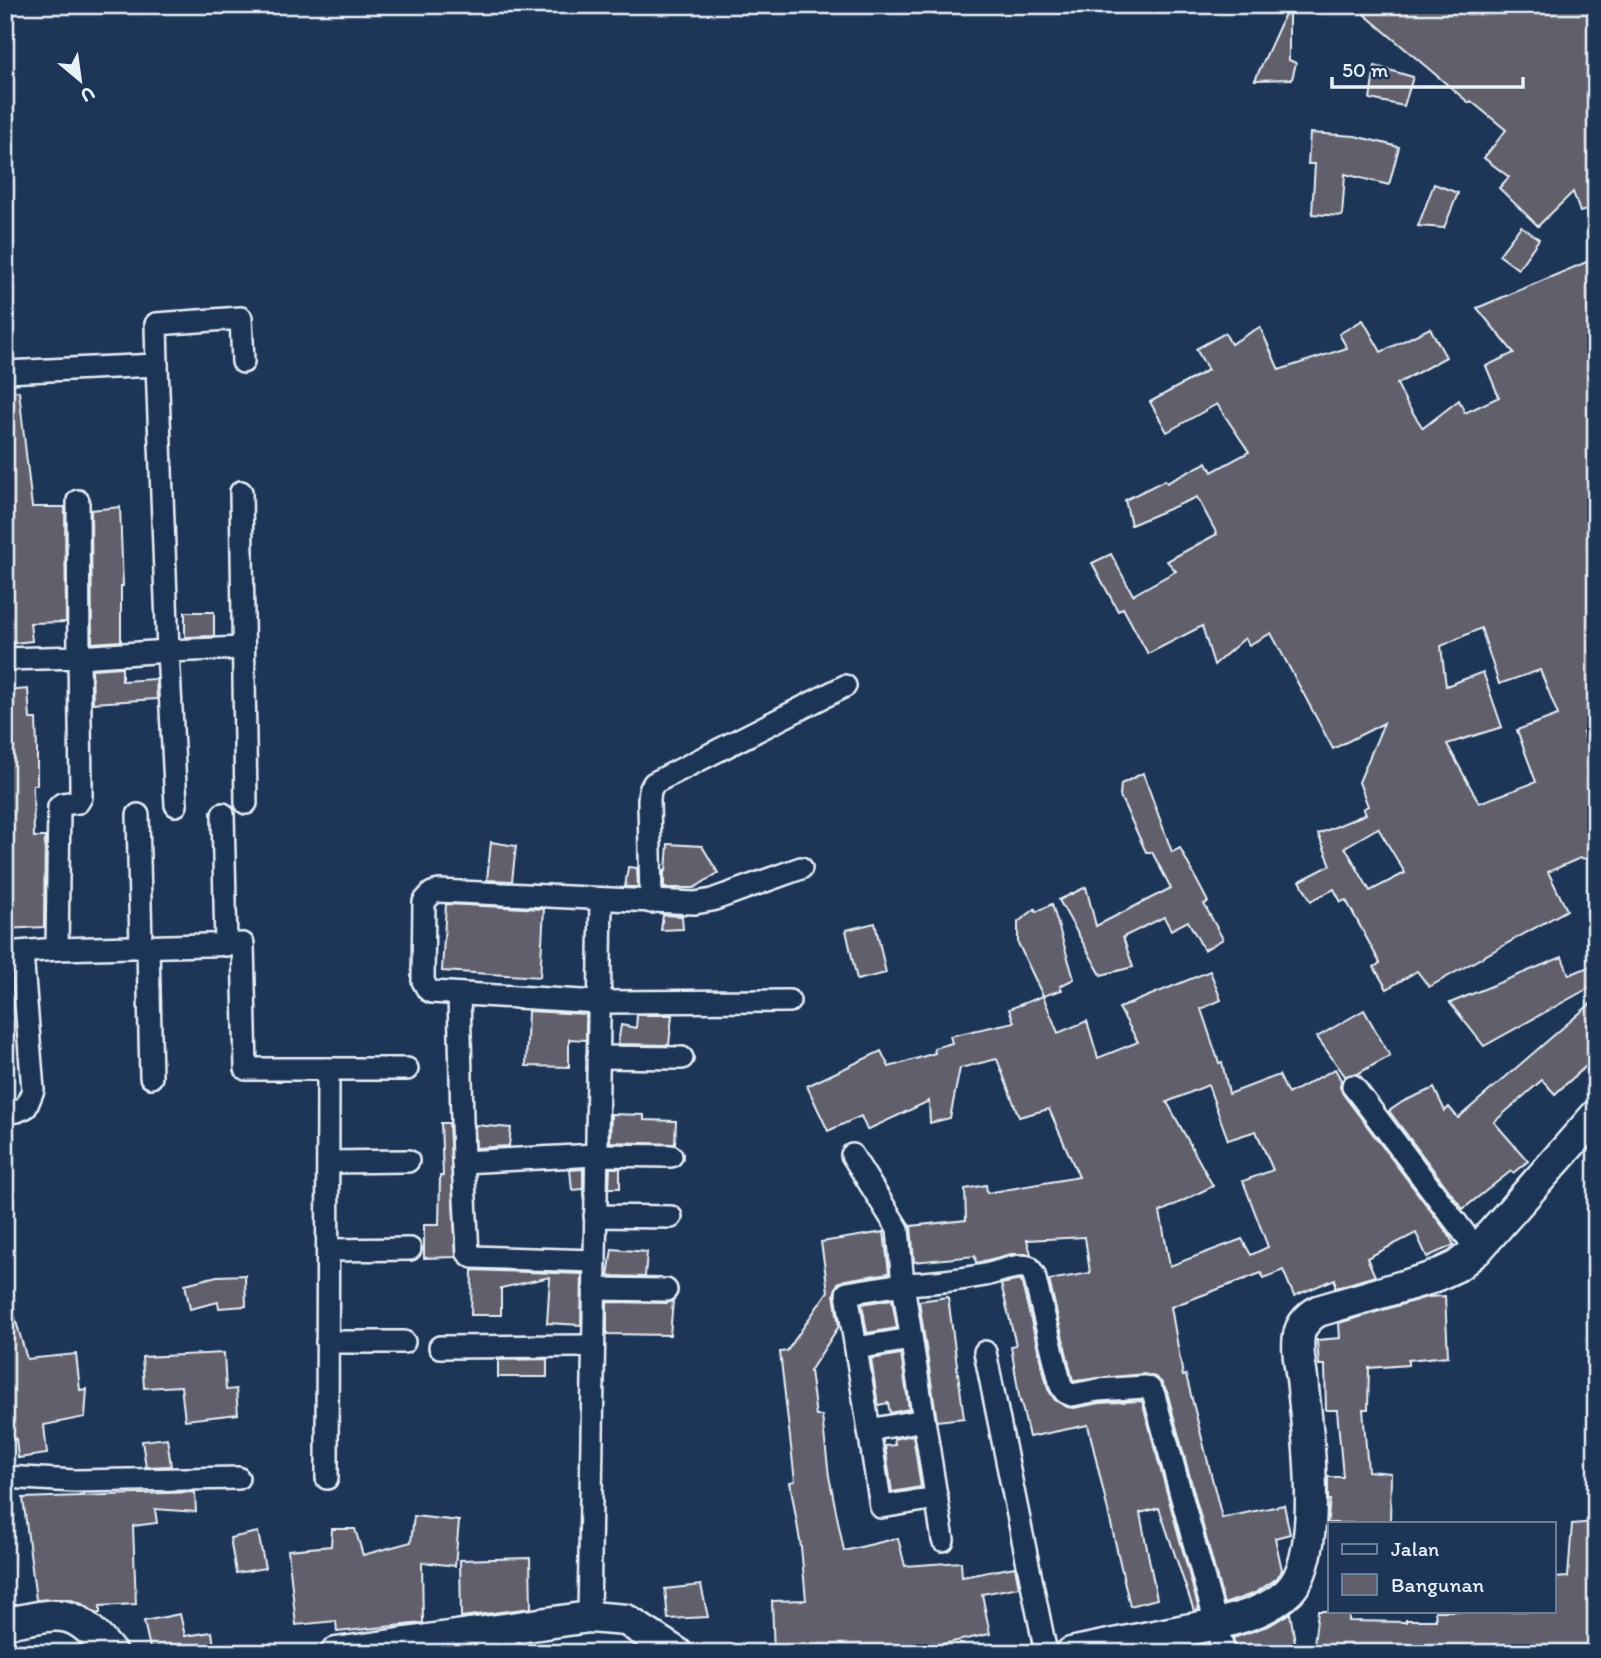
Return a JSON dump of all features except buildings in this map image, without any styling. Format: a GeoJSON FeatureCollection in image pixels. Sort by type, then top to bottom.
{"type":"FeatureCollection","features":[{"type":"Feature","properties":{"kind":"street"},"geometry":{"type":"LineString","coordinates":[[176,805],[156,324],[241,318],[243,362]]}},
{"type":"Feature","properties":{"kind":"street"},"geometry":{"type":"LineString","coordinates":[[5,372],[157,365]]}},
{"type":"Feature","properties":{"kind":"street"},"geometry":{"type":"LineString","coordinates":[[241,492],[246,803]]}},
{"type":"Feature","properties":{"kind":"street"},"geometry":{"type":"LineString","coordinates":[[57,949],[58,811],[62,804],[73,804],[81,797],[78,501]]}},
{"type":"Feature","properties":{"kind":"street"},"geometry":{"type":"LineString","coordinates":[[5,659],[243,648]]}},
{"type":"Feature","properties":{"kind":"street"},"geometry":{"type":"LineString","coordinates":[[651,902],[649,800],[654,783],[845,686]]}},
{"type":"Feature","properties":{"kind":"street"},"geometry":{"type":"LineString","coordinates":[[223,814],[226,945]]}},
{"type":"Feature","properties":{"kind":"street"},"geometry":{"type":"LineString","coordinates":[[138,815],[151,1077]]}},
{"type":"Feature","properties":{"kind":"street"},"geometry":{"type":"LineString","coordinates":[[789,1001],[599,1002],[432,992],[425,986],[424,902],[432,893],[439,891],[695,902],[712,900],[801,868]]}},
{"type":"Feature","properties":{"kind":"street"},"geometry":{"type":"LineString","coordinates":[[589,1617],[601,900]]}},
{"type":"Feature","properties":{"kind":"street"},"geometry":{"type":"LineString","coordinates":[[5,1112],[26,1107],[33,1090],[14,953],[57,949],[243,944],[246,1069],[407,1069]]}},
{"type":"Feature","properties":{"kind":"street"},"geometry":{"type":"LineString","coordinates":[[459,993],[463,1162],[468,1250],[471,1256],[595,1261]]}},
{"type":"Feature","properties":{"kind":"street"},"geometry":{"type":"LineString","coordinates":[[598,1057],[682,1058]]}},
{"type":"Feature","properties":{"kind":"street"},"geometry":{"type":"LineString","coordinates":[[327,1478],[328,1069]]}},
{"type":"Feature","properties":{"kind":"street"},"geometry":{"type":"LineString","coordinates":[[1353,1086],[1477,1250]]}},
{"type":"Feature","properties":{"kind":"street"},"geometry":{"type":"LineString","coordinates":[[1071,1653],[1246,1615],[1275,1601],[1290,1590],[1306,1554],[1311,1490],[1309,1441],[1298,1342],[1299,1333],[1308,1317],[1329,1308],[1431,1278],[1457,1266],[1477,1250],[1596,1115]]}},
{"type":"Feature","properties":{"kind":"street"},"geometry":{"type":"LineString","coordinates":[[463,1162],[596,1155],[671,1156]]}},
{"type":"Feature","properties":{"kind":"street"},"geometry":{"type":"LineString","coordinates":[[852,1155],[898,1229],[903,1284],[943,1540]]}},
{"type":"Feature","properties":{"kind":"street"},"geometry":{"type":"LineString","coordinates":[[328,1162],[408,1161]]}},
{"type":"Feature","properties":{"kind":"street"},"geometry":{"type":"LineString","coordinates":[[595,1216],[671,1217]]}},
{"type":"Feature","properties":{"kind":"street"},"geometry":{"type":"LineString","coordinates":[[328,1250],[410,1250]]}},
{"type":"Feature","properties":{"kind":"street"},"geometry":{"type":"LineString","coordinates":[[937,1498],[881,1507],[847,1293],[903,1284],[933,1283],[988,1275],[1022,1266],[1029,1267],[1034,1275],[1061,1386],[1065,1392],[1072,1395],[1098,1390],[1145,1387],[1154,1395],[1224,1653]]}},
{"type":"Feature","properties":{"kind":"street"},"geometry":{"type":"LineString","coordinates":[[594,1289],[666,1290]]}},
{"type":"Feature","properties":{"kind":"street"},"geometry":{"type":"LineString","coordinates":[[856,1348],[911,1339]]}},
{"type":"Feature","properties":{"kind":"street"},"geometry":{"type":"LineString","coordinates":[[327,1342],[404,1342]]}},
{"type":"Feature","properties":{"kind":"street"},"geometry":{"type":"LineString","coordinates":[[440,1347],[593,1346]]}},
{"type":"Feature","properties":{"kind":"street"},"geometry":{"type":"LineString","coordinates":[[985,1352],[1046,1653]]}},
{"type":"Feature","properties":{"kind":"street"},"geometry":{"type":"LineString","coordinates":[[869,1430],[924,1420]]}},
{"type":"Feature","properties":{"kind":"street"},"geometry":{"type":"LineString","coordinates":[[5,1477],[75,1481],[238,1478]]}},
{"type":"Feature","properties":{"kind":"street"},"geometry":{"type":"LineString","coordinates":[[5,1623],[50,1614],[62,1615],[84,1624],[111,1653]]}},
{"type":"Feature","properties":{"kind":"street"},"geometry":{"type":"LineString","coordinates":[[336,1653],[505,1641],[589,1617],[626,1620],[677,1653]]}}]}
